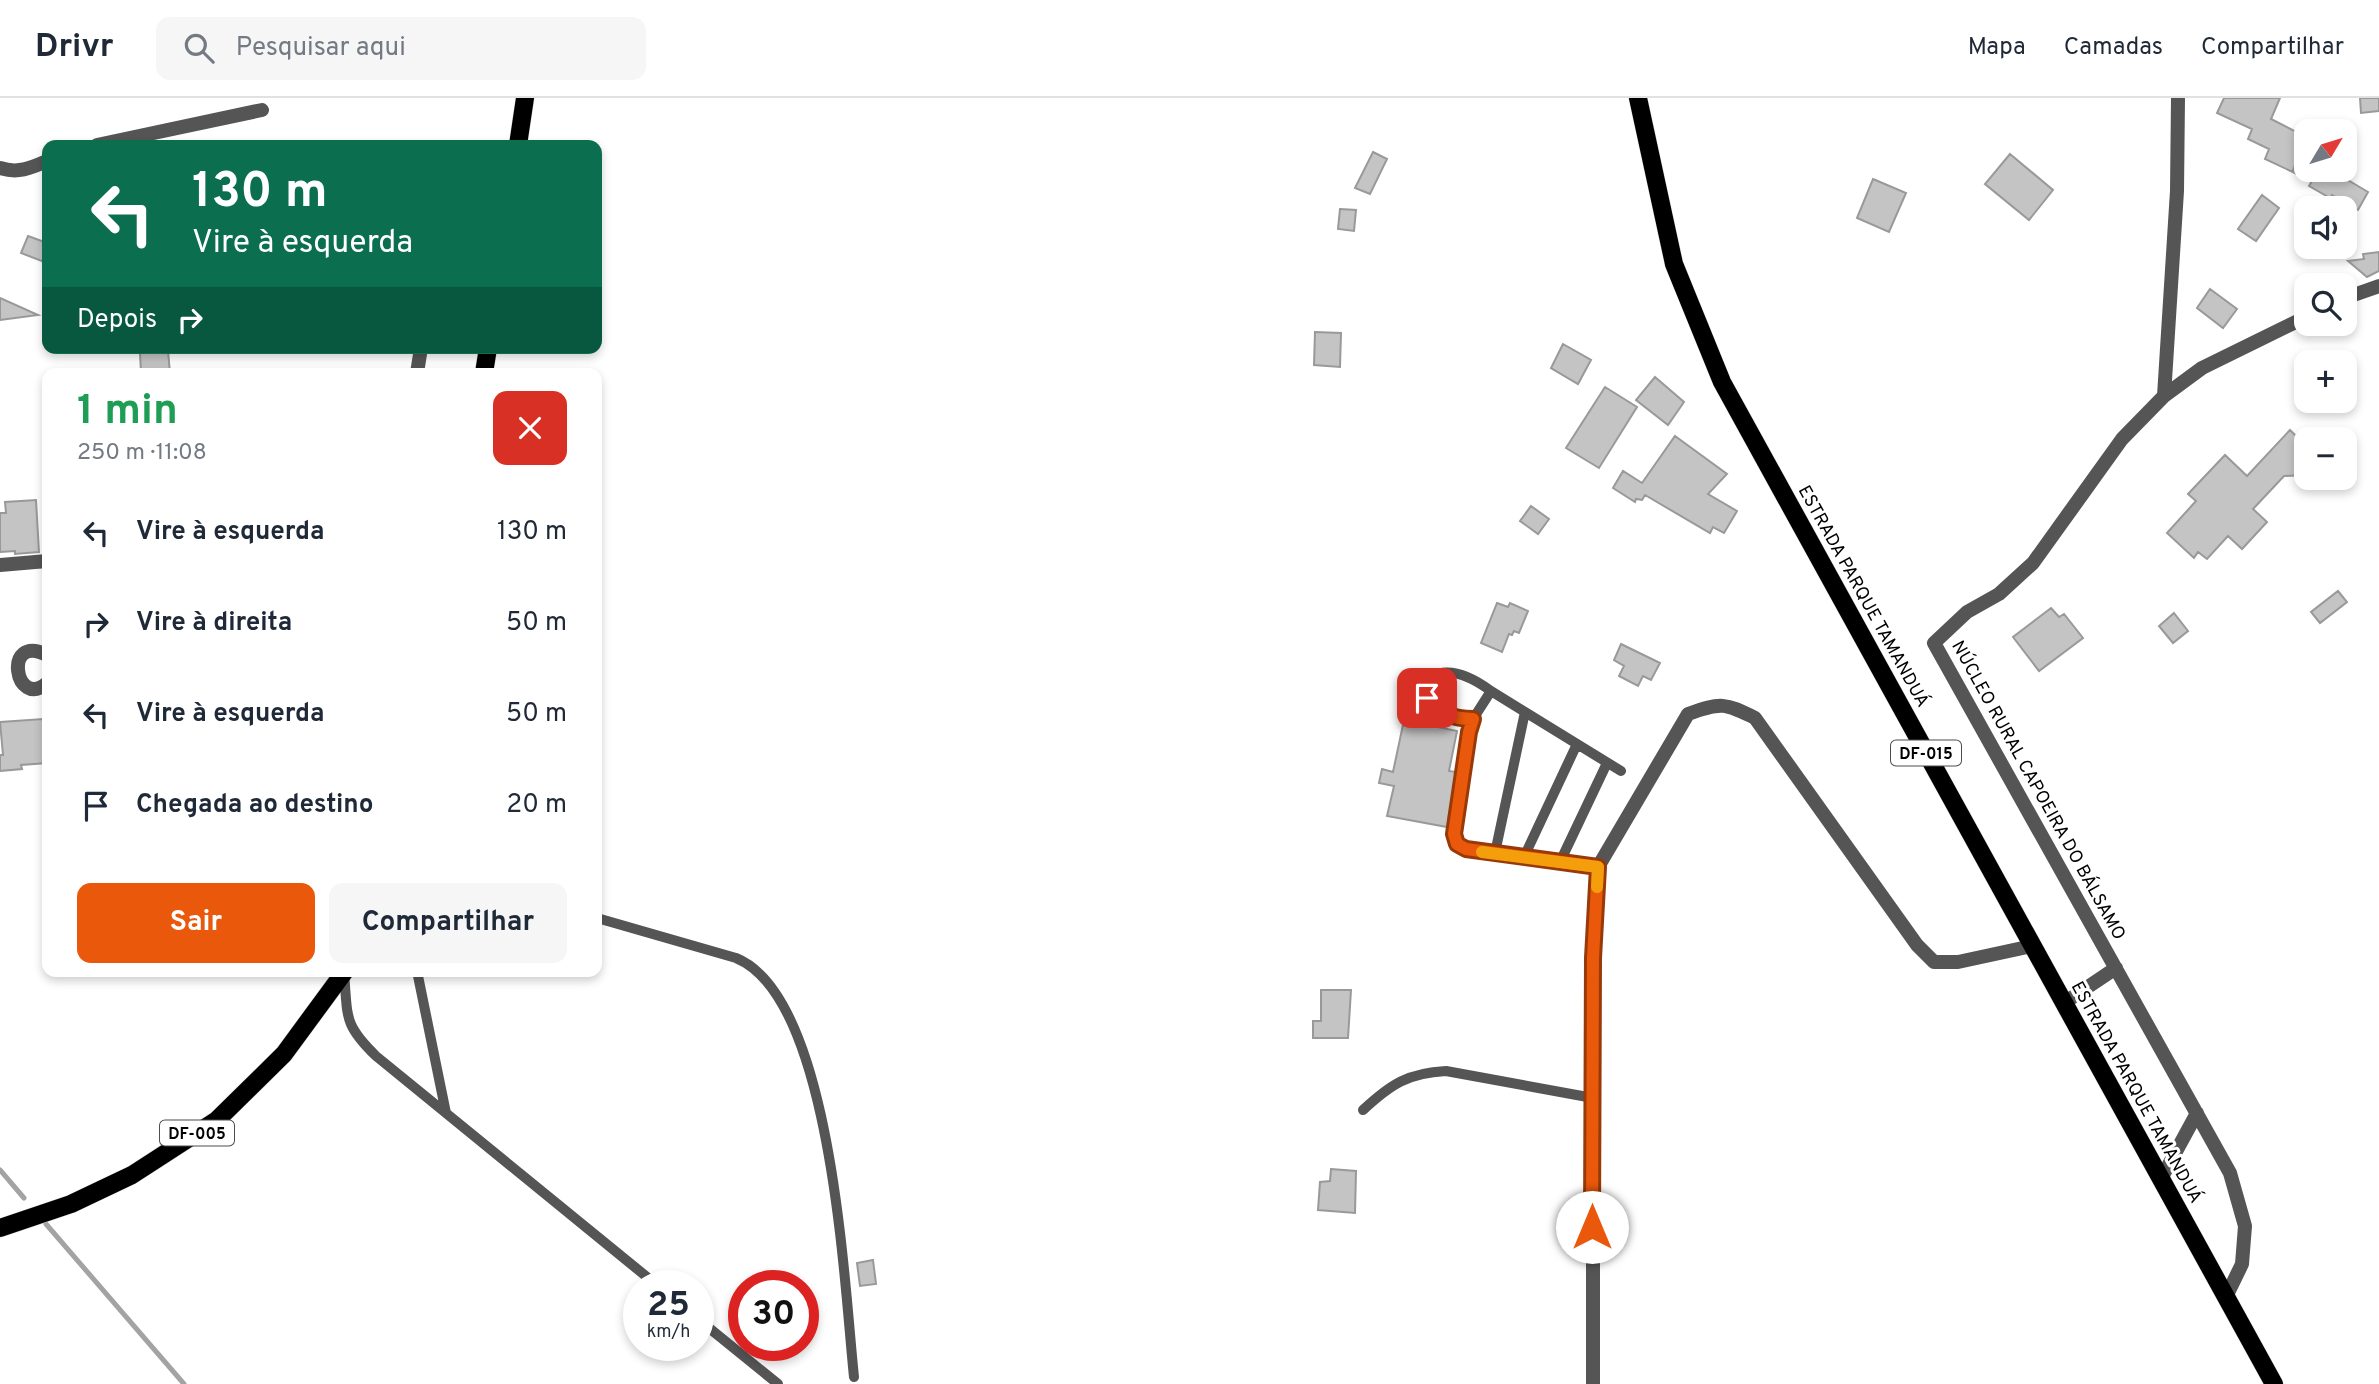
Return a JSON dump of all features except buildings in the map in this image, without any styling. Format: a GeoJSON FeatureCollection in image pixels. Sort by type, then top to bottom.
{"type":"FeatureCollection","features":[{"type":"Feature","properties":{"kind":"main road"},"geometry":{"type":"LineString","coordinates":[[519,140],[525,98]]}},
{"type":"Feature","properties":{"kind":"main road","name":"ESTRADA PARQUE TAMANDUÁ"},"geometry":{"type":"LineString","coordinates":[[1638,98],[1674,264],[1722,382],[2274,1384]]}},
{"type":"Feature","properties":{"kind":"main road","name":"DF-005"},"geometry":{"type":"LineString","coordinates":[[0,1228],[71,1204],[132,1175],[217,1121],[284,1054],[340,977]]}},
{"type":"Feature","properties":{"kind":"street"},"geometry":{"type":"LineString","coordinates":[[2164,396],[2177,191],[2178,98]]}},
{"type":"Feature","properties":{"kind":"street"},"geometry":{"type":"LineString","coordinates":[[121,140],[262,110]]}},
{"type":"Feature","properties":{"kind":"street"},"geometry":{"type":"LineString","coordinates":[[0,168],[11,172],[20,171],[42,163]]}},
{"type":"Feature","properties":{"kind":"street"},"geometry":{"type":"LineString","coordinates":[[2357,294],[2379,286]]}},
{"type":"Feature","properties":{"kind":"street","name":"NÚCLEO RURAL CAPOEIRA DO BÁLSAMO"},"geometry":{"type":"LineString","coordinates":[[2226,1297],[2242,1264],[2245,1226],[2230,1173],[1934,643],[1966,612],[1999,594],[2032,563],[2122,439],[2164,396],[2202,368],[2294,323]]}},
{"type":"Feature","properties":{"kind":"street"},"geometry":{"type":"LineString","coordinates":[[0,565],[42,561]]}},
{"type":"Feature","properties":{"kind":"street"},"geometry":{"type":"LineString","coordinates":[[42,652],[38,650],[27,652],[18,660],[16,672],[21,682],[32,688],[42,686]]}},
{"type":"Feature","properties":{"kind":"street"},"geometry":{"type":"LineString","coordinates":[[0,672],[16,672]]}},
{"type":"Feature","properties":{"kind":"street"},"geometry":{"type":"LineString","coordinates":[[1593,1384],[1593,958],[1598,867],[1688,714],[1707,707],[1729,705],[1755,718],[1917,945],[1934,962],[1958,962],[2032,946]]}},
{"type":"Feature","properties":{"kind":"street"},"geometry":{"type":"LineString","coordinates":[[2064,1003],[2116,968]]}},
{"type":"Feature","properties":{"kind":"street"},"geometry":{"type":"LineString","coordinates":[[2161,1179],[2197,1113]]}},
{"type":"Feature","properties":{"kind":"lane"},"geometry":{"type":"LineString","coordinates":[[1473,719],[1452,716],[1433,706],[1427,698],[1425,688],[1430,678],[1437,673],[1463,673],[1621,771]]}},
{"type":"Feature","properties":{"kind":"lane"},"geometry":{"type":"LineString","coordinates":[[1492,691],[1473,719],[1469,732],[1455,839],[1461,848],[1598,867]]}},
{"type":"Feature","properties":{"kind":"lane"},"geometry":{"type":"LineString","coordinates":[[1495,853],[1525,712]]}},
{"type":"Feature","properties":{"kind":"lane"},"geometry":{"type":"LineString","coordinates":[[1524,857],[1577,744]]}},
{"type":"Feature","properties":{"kind":"lane"},"geometry":{"type":"LineString","coordinates":[[1560,862],[1607,763]]}},
{"type":"Feature","properties":{"kind":"lane"},"geometry":{"type":"LineString","coordinates":[[602,919],[748,962],[772,986],[786,1011],[807,1061],[825,1129],[854,1377]]}},
{"type":"Feature","properties":{"kind":"lane"},"geometry":{"type":"LineString","coordinates":[[344,977],[349,1023],[359,1039],[376,1056],[638,1270]]}},
{"type":"Feature","properties":{"kind":"lane"},"geometry":{"type":"LineString","coordinates":[[418,977],[446,1114]]}},
{"type":"Feature","properties":{"kind":"lane"},"geometry":{"type":"LineString","coordinates":[[1363,1110],[1402,1079],[1424,1072],[1446,1071],[1593,1098]]}},
{"type":"Feature","properties":{"kind":"lane"},"geometry":{"type":"LineString","coordinates":[[714,1332],[778,1384]]}},
{"type":"Feature","properties":{"kind":"waterway"},"geometry":{"type":"LineString","coordinates":[[0,1170],[24,1198]]}},
{"type":"Feature","properties":{"kind":"waterway"},"geometry":{"type":"LineString","coordinates":[[46,1224],[184,1384]]}},
{"type":"Feature","properties":{"kind":"slow traffic"},"geometry":{"type":"LineString","coordinates":[[1482,852],[1598,867],[1597,887]]}},
{"type":"Feature","properties":{"kind":"route"},"geometry":{"type":"LineString","coordinates":[[1427,698],[1441,712],[1462,719],[1473,719],[1454,834],[1461,848],[1598,867],[1593,958],[1592,1227]]}}]}
